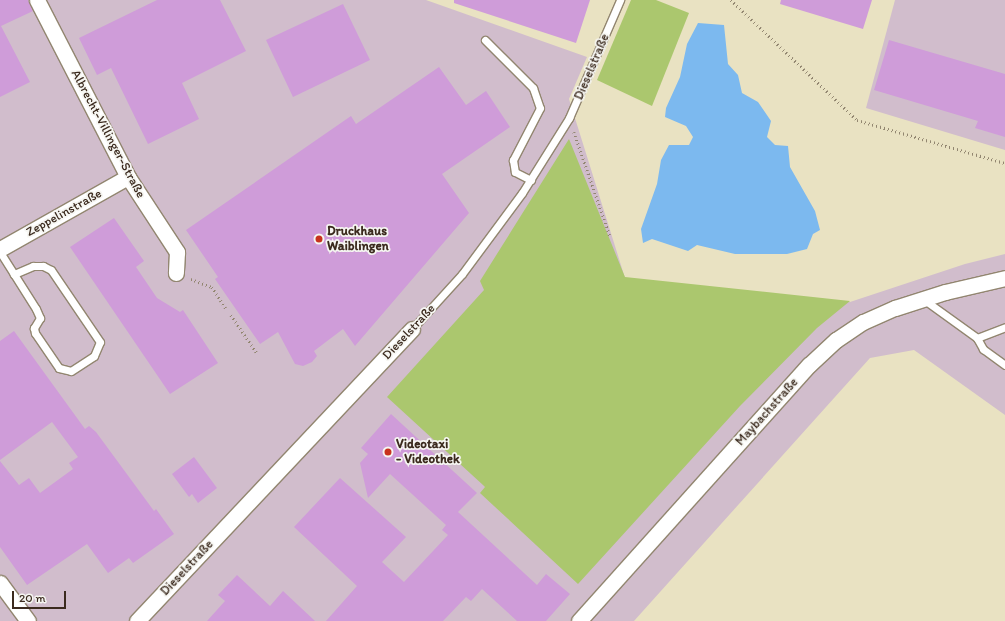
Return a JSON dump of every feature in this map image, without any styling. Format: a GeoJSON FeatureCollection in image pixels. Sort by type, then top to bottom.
{"type":"FeatureCollection","features":[{"type":"Feature","properties":{"kind":"street","name":"Albrecht-Villinger-Straße"},"geometry":{"type":"LineString","coordinates":[[37,0],[128,177],[177,252],[176,273]]}},
{"type":"Feature","properties":{"kind":"street","name":"Zeppelinstraße"},"geometry":{"type":"LineString","coordinates":[[0,251],[128,177]]}},
{"type":"Feature","properties":{"kind":"street","name":"Maybachstraße"},"geometry":{"type":"LineString","coordinates":[[579,621],[809,365],[836,340],[863,322],[922,299],[1005,278]]}},
{"type":"Feature","properties":{"kind":"street","name":"Dieselstraße"},"geometry":{"type":"LineString","coordinates":[[137,621],[412,329]]}},
{"type":"Feature","properties":{"kind":"street"},"geometry":{"type":"LineString","coordinates":[[0,583],[28,621]]}},
{"type":"Feature","properties":{"kind":"lane","name":"Dieselstraße"},"geometry":{"type":"LineString","coordinates":[[412,329],[462,274],[531,180],[569,118],[620,0]]}},
{"type":"Feature","properties":{"kind":"lane"},"geometry":{"type":"LineString","coordinates":[[485,40],[533,88],[540,108],[513,160],[515,172],[531,180]]}},
{"type":"Feature","properties":{"kind":"lane"},"geometry":{"type":"LineString","coordinates":[[0,251],[40,318],[34,328],[35,333],[59,368],[71,371],[94,356],[100,342],[51,270],[43,266],[33,266],[14,274]]}},
{"type":"Feature","properties":{"kind":"lane"},"geometry":{"type":"LineString","coordinates":[[922,299],[977,338],[983,349],[1005,365]]}},
{"type":"Feature","properties":{"kind":"lane"},"geometry":{"type":"LineString","coordinates":[[977,338],[1005,327]]}},
{"type":"Feature","properties":{"kind":"path"},"geometry":{"type":"LineString","coordinates":[[731,0],[856,120],[1005,163]]}},
{"type":"Feature","properties":{"kind":"path"},"geometry":{"type":"LineString","coordinates":[[569,118],[610,236]]}},
{"type":"Feature","properties":{"kind":"path"},"geometry":{"type":"LineString","coordinates":[[176,273],[212,288],[227,310]]}},
{"type":"Feature","properties":{"kind":"path"},"geometry":{"type":"LineString","coordinates":[[231,315],[257,353]]}},
{"type":"Feature","properties":{"kind":"shaded area"},"geometry":{"type":"Polygon","coordinates":[[[0,0],[426,0],[587,57],[569,99],[625,278],[850,302],[965,264],[1005,254],[1005,415],[914,350],[870,358],[634,621],[0,621],[0,0]]]}},
{"type":"Feature","properties":{"kind":"shaded area"},"geometry":{"type":"Polygon","coordinates":[[[895,0],[1005,0],[1005,150],[866,108],[895,0]]]}},
{"type":"Feature","properties":{"kind":"green space"},"geometry":{"type":"Polygon","coordinates":[[[631,0],[656,0],[689,13],[652,106],[597,80],[631,0]]]}},
{"type":"Feature","properties":{"kind":"green space"},"geometry":{"type":"Polygon","coordinates":[[[569,139],[625,277],[850,301],[817,328],[740,406],[578,584],[480,493],[485,487],[483,485],[387,397],[484,290],[480,281],[569,139]]]}},
{"type":"Feature","properties":{"kind":"water"},"geometry":{"type":"Polygon","coordinates":[[[698,23],[724,25],[728,64],[738,75],[742,93],[758,102],[771,121],[767,137],[775,145],[788,146],[790,167],[815,211],[820,230],[813,234],[807,249],[787,254],[735,254],[697,245],[688,251],[652,239],[643,243],[641,229],[657,184],[661,160],[669,145],[689,145],[693,137],[686,126],[665,117],[666,108],[680,77],[687,44],[698,23]]]}},
{"type":"Feature","properties":{"kind":"building"},"geometry":{"type":"Polygon","coordinates":[[[0,0],[28,0],[33,11],[1,26],[30,82],[0,97],[0,0]]]}},
{"type":"Feature","properties":{"kind":"building"},"geometry":{"type":"Polygon","coordinates":[[[157,0],[220,0],[246,51],[182,83],[199,119],[148,144],[111,68],[97,75],[79,38],[157,0]]]}},
{"type":"Feature","properties":{"kind":"building"},"geometry":{"type":"Polygon","coordinates":[[[454,0],[590,0],[576,43],[454,3],[454,0]]]}},
{"type":"Feature","properties":{"kind":"building"},"geometry":{"type":"Polygon","coordinates":[[[781,0],[872,0],[863,29],[780,4],[781,0]]]}},
{"type":"Feature","properties":{"kind":"building"},"geometry":{"type":"Polygon","coordinates":[[[343,4],[370,60],[293,97],[266,40],[343,4]]]}},
{"type":"Feature","properties":{"kind":"building"},"geometry":{"type":"Polygon","coordinates":[[[889,40],[1005,74],[1005,137],[975,128],[978,121],[874,90],[889,40]]]}},
{"type":"Feature","properties":{"kind":"building","name":"Druckhaus Waiblingen"},"geometry":{"type":"Polygon","coordinates":[[[439,67],[466,105],[486,91],[510,127],[442,174],[469,213],[355,346],[343,329],[314,351],[317,356],[312,362],[303,366],[295,364],[278,332],[260,344],[215,279],[218,277],[186,230],[351,116],[356,124],[439,67]]]}},
{"type":"Feature","properties":{"kind":"building"},"geometry":{"type":"Polygon","coordinates":[[[114,218],[144,261],[136,267],[157,298],[180,312],[183,310],[218,363],[170,394],[70,247],[114,218]]]}},
{"type":"Feature","properties":{"kind":"building"},"geometry":{"type":"Polygon","coordinates":[[[14,331],[85,429],[89,426],[96,432],[154,511],[156,509],[174,534],[133,563],[129,558],[108,573],[87,544],[27,585],[0,547],[0,461],[19,485],[29,478],[40,493],[73,469],[69,463],[78,457],[52,422],[0,460],[0,341],[14,331]]]}},
{"type":"Feature","properties":{"kind":"building"},"geometry":{"type":"Polygon","coordinates":[[[391,414],[477,493],[458,512],[537,585],[546,574],[570,594],[546,621],[517,621],[482,589],[471,601],[466,597],[443,621],[326,621],[357,586],[294,527],[340,478],[406,537],[382,562],[404,582],[448,535],[442,530],[446,525],[390,474],[368,498],[360,463],[368,454],[361,448],[391,414]]]}},
{"type":"Feature","properties":{"kind":"building"},"geometry":{"type":"Polygon","coordinates":[[[194,457],[217,488],[198,503],[192,494],[189,497],[172,474],[194,457]]]}},
{"type":"Feature","properties":{"kind":"building"},"geometry":{"type":"Polygon","coordinates":[[[237,575],[270,606],[283,591],[315,621],[207,621],[225,601],[218,595],[237,575]]]}},
{"type":"Feature","properties":{"kind":"place","name":"Druckhaus Waiblingen"},"geometry":{"type":"Point","coordinates":[319,239]}},
{"type":"Feature","properties":{"kind":"place","name":"Videotaxi - Videothek"},"geometry":{"type":"Point","coordinates":[388,452]}}]}
